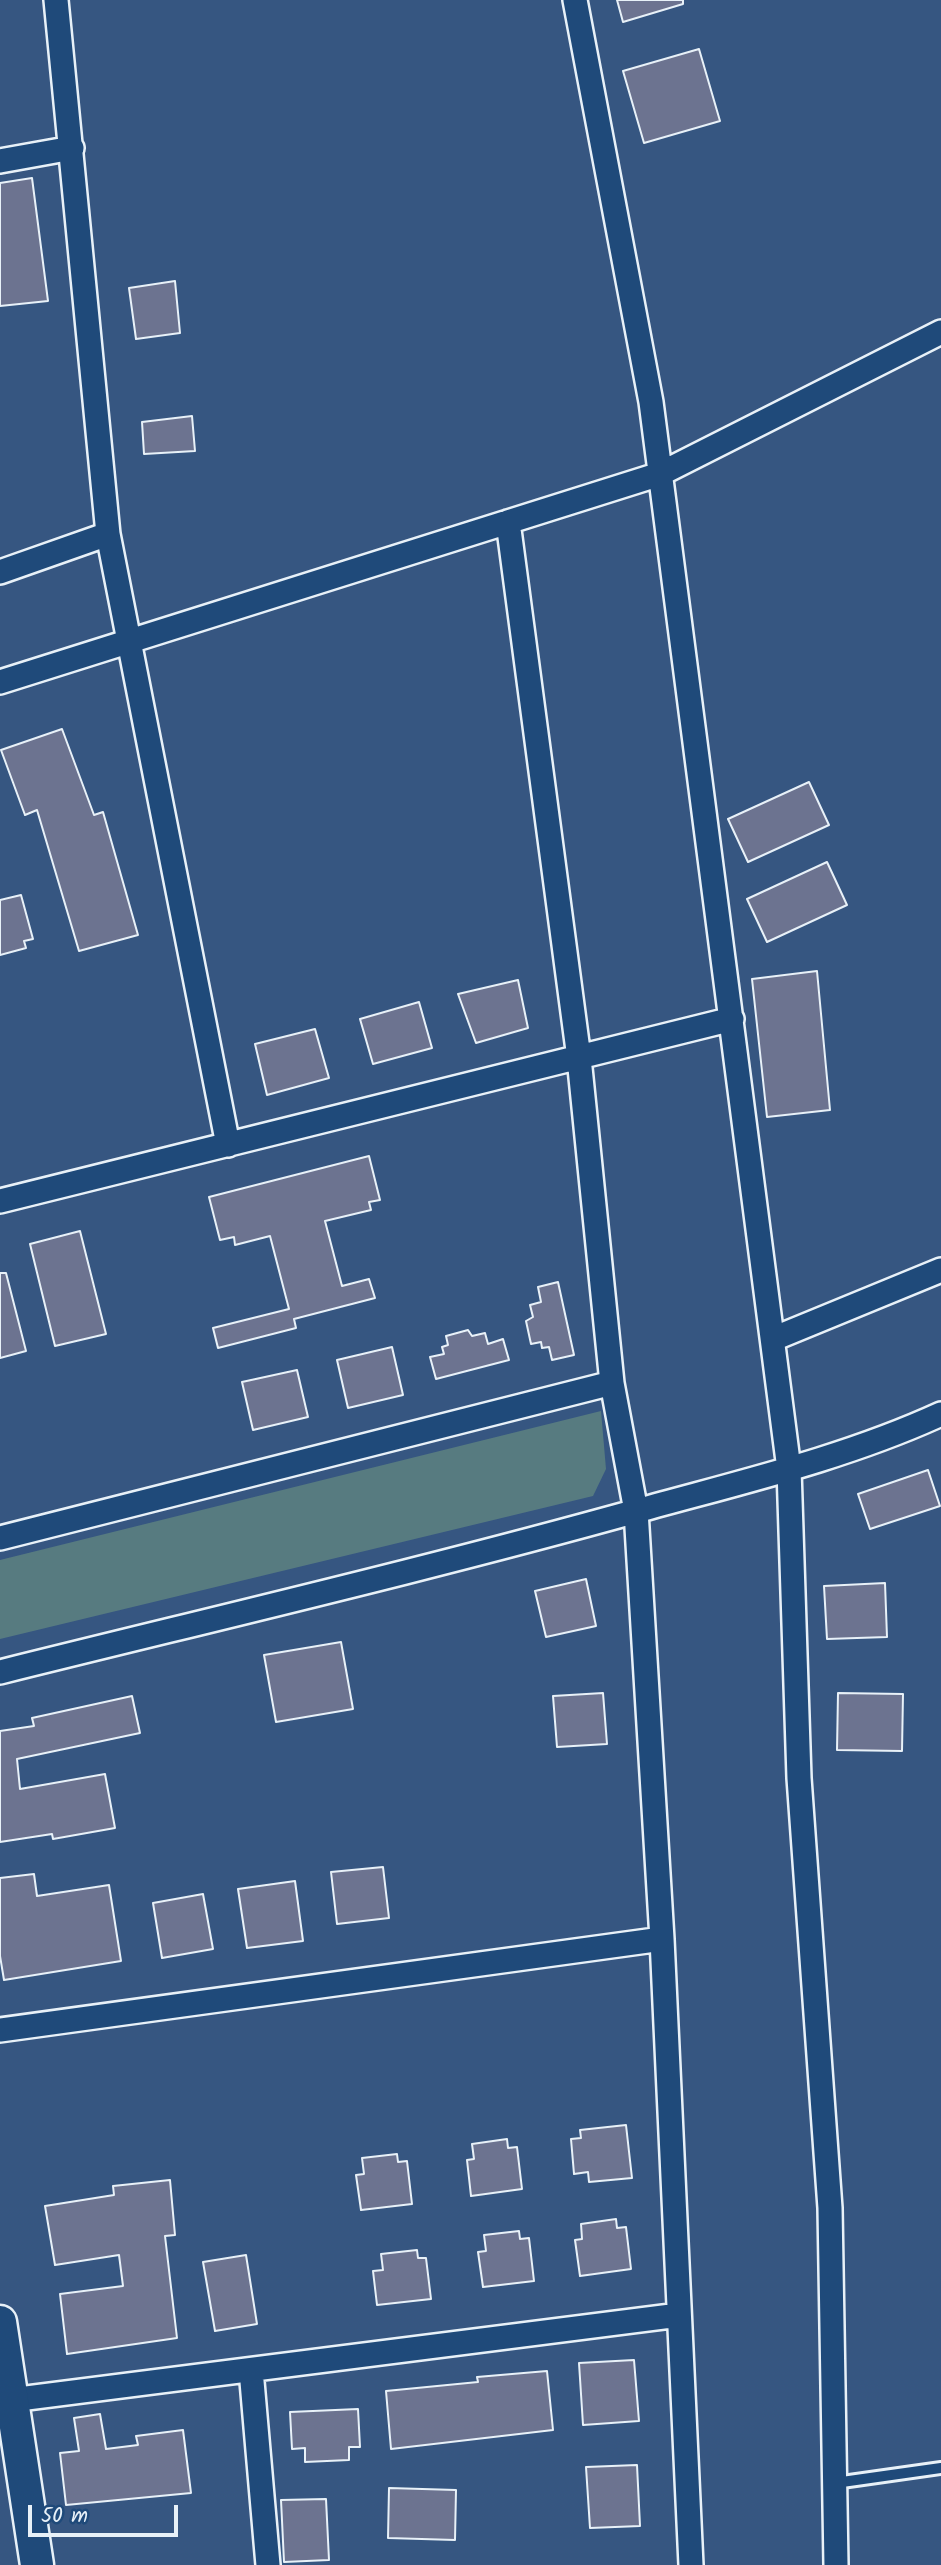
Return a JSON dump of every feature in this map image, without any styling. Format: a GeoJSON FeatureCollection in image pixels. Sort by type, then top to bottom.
{"type":"FeatureCollection","features":[{"type":"Feature","properties":{"kind":"main road"},"geometry":{"type":"LineString","coordinates":[[0,2322],[37,2565]]}},
{"type":"Feature","properties":{"kind":"street"},"geometry":{"type":"LineString","coordinates":[[56,0],[108,534],[127,642],[228,1145]]}},
{"type":"Feature","properties":{"kind":"street"},"geometry":{"type":"LineString","coordinates":[[575,0],[651,402],[789,1469],[799,1778],[830,2208],[836,2565]]}},
{"type":"Feature","properties":{"kind":"street"},"geometry":{"type":"LineString","coordinates":[[0,161],[72,148]]}},
{"type":"Feature","properties":{"kind":"street"},"geometry":{"type":"LineString","coordinates":[[0,682],[660,474],[941,332]]}},
{"type":"Feature","properties":{"kind":"street"},"geometry":{"type":"LineString","coordinates":[[508,522],[579,1058],[612,1383],[636,1511],[662,1939],[691,2565]]}},
{"type":"Feature","properties":{"kind":"street"},"geometry":{"type":"LineString","coordinates":[[0,572],[108,534]]}},
{"type":"Feature","properties":{"kind":"street"},"geometry":{"type":"LineString","coordinates":[[0,1201],[732,1019]]}},
{"type":"Feature","properties":{"kind":"street"},"geometry":{"type":"LineString","coordinates":[[773,1339],[941,1270]]}},
{"type":"Feature","properties":{"kind":"street"},"geometry":{"type":"LineString","coordinates":[[0,1538],[612,1383]]}},
{"type":"Feature","properties":{"kind":"street"},"geometry":{"type":"LineString","coordinates":[[0,1672],[575,1530],[789,1469],[901,1432],[941,1414]]}},
{"type":"Feature","properties":{"kind":"street"},"geometry":{"type":"LineString","coordinates":[[0,2029],[662,1939]]}},
{"type":"Feature","properties":{"kind":"street"},"geometry":{"type":"LineString","coordinates":[[11,2400],[679,2315]]}},
{"type":"Feature","properties":{"kind":"street"},"geometry":{"type":"LineString","coordinates":[[251,2370],[268,2565]]}},
{"type":"Feature","properties":{"kind":"lane"},"geometry":{"type":"LineString","coordinates":[[835,2483],[941,2468]]}},
{"type":"Feature","properties":{"kind":"green space"},"geometry":{"type":"Polygon","coordinates":[[[601,1411],[606,1469],[593,1496],[0,1639],[0,1560],[601,1411]]]}},
{"type":"Feature","properties":{"kind":"building"},"geometry":{"type":"Polygon","coordinates":[[[617,0],[683,0],[683,4],[623,22],[617,0]]]}},
{"type":"Feature","properties":{"kind":"building"},"geometry":{"type":"Polygon","coordinates":[[[699,49],[720,121],[644,143],[623,71],[699,49]]]}},
{"type":"Feature","properties":{"kind":"building"},"geometry":{"type":"Polygon","coordinates":[[[32,178],[48,301],[0,306],[0,183],[32,178]]]}},
{"type":"Feature","properties":{"kind":"building"},"geometry":{"type":"Polygon","coordinates":[[[175,281],[180,333],[136,339],[129,288],[175,281]]]}},
{"type":"Feature","properties":{"kind":"building"},"geometry":{"type":"Polygon","coordinates":[[[192,416],[195,451],[144,454],[142,422],[192,416]]]}},
{"type":"Feature","properties":{"kind":"building"},"geometry":{"type":"Polygon","coordinates":[[[62,729],[94,815],[103,812],[138,935],[79,951],[37,810],[25,815],[1,750],[62,729]]]}},
{"type":"Feature","properties":{"kind":"building"},"geometry":{"type":"Polygon","coordinates":[[[809,782],[829,825],[748,862],[728,819],[809,782]]]}},
{"type":"Feature","properties":{"kind":"building"},"geometry":{"type":"Polygon","coordinates":[[[827,862],[847,905],[767,942],[747,899],[827,862]]]}},
{"type":"Feature","properties":{"kind":"building"},"geometry":{"type":"Polygon","coordinates":[[[21,895],[33,939],[24,941],[26,948],[0,955],[0,900],[21,895]]]}},
{"type":"Feature","properties":{"kind":"building"},"geometry":{"type":"Polygon","coordinates":[[[817,971],[830,1110],[767,1117],[752,979],[817,971]]]}},
{"type":"Feature","properties":{"kind":"building"},"geometry":{"type":"Polygon","coordinates":[[[518,980],[528,1028],[476,1043],[458,994],[518,980]]]}},
{"type":"Feature","properties":{"kind":"building"},"geometry":{"type":"Polygon","coordinates":[[[419,1002],[432,1048],[373,1064],[360,1019],[419,1002]]]}},
{"type":"Feature","properties":{"kind":"building"},"geometry":{"type":"Polygon","coordinates":[[[315,1029],[329,1078],[267,1095],[255,1044],[315,1029]]]}},
{"type":"Feature","properties":{"kind":"building"},"geometry":{"type":"Polygon","coordinates":[[[369,1156],[380,1200],[369,1202],[371,1210],[325,1221],[342,1286],[369,1279],[375,1298],[294,1319],[296,1328],[218,1348],[213,1328],[289,1309],[270,1236],[235,1245],[234,1237],[220,1240],[209,1197],[369,1156]]]}},
{"type":"Feature","properties":{"kind":"building"},"geometry":{"type":"Polygon","coordinates":[[[80,1231],[106,1334],[55,1346],[30,1244],[80,1231]]]}},
{"type":"Feature","properties":{"kind":"building"},"geometry":{"type":"Polygon","coordinates":[[[0,1273],[6,1273],[26,1351],[0,1358],[0,1273]]]}},
{"type":"Feature","properties":{"kind":"building"},"geometry":{"type":"Polygon","coordinates":[[[558,1282],[574,1355],[552,1360],[549,1347],[542,1348],[541,1342],[531,1344],[526,1321],[533,1317],[530,1305],[541,1302],[538,1287],[558,1282]]]}},
{"type":"Feature","properties":{"kind":"building"},"geometry":{"type":"Polygon","coordinates":[[[468,1330],[472,1336],[485,1333],[488,1344],[503,1339],[509,1360],[436,1379],[430,1357],[444,1354],[442,1347],[448,1345],[446,1336],[468,1330]]]}},
{"type":"Feature","properties":{"kind":"building"},"geometry":{"type":"Polygon","coordinates":[[[392,1347],[403,1395],[348,1408],[337,1360],[392,1347]]]}},
{"type":"Feature","properties":{"kind":"building"},"geometry":{"type":"Polygon","coordinates":[[[297,1370],[308,1417],[253,1430],[242,1382],[297,1370]]]}},
{"type":"Feature","properties":{"kind":"building"},"geometry":{"type":"Polygon","coordinates":[[[928,1470],[940,1506],[870,1529],[858,1494],[928,1470]]]}},
{"type":"Feature","properties":{"kind":"building"},"geometry":{"type":"Polygon","coordinates":[[[586,1579],[596,1626],[546,1637],[535,1591],[586,1579]]]}},
{"type":"Feature","properties":{"kind":"building"},"geometry":{"type":"Polygon","coordinates":[[[885,1583],[887,1637],[827,1639],[824,1586],[885,1583]]]}},
{"type":"Feature","properties":{"kind":"building"},"geometry":{"type":"Polygon","coordinates":[[[341,1642],[353,1709],[276,1722],[264,1655],[341,1642]]]}},
{"type":"Feature","properties":{"kind":"building"},"geometry":{"type":"Polygon","coordinates":[[[603,1693],[607,1744],[557,1747],[553,1696],[603,1693]]]}},
{"type":"Feature","properties":{"kind":"building"},"geometry":{"type":"Polygon","coordinates":[[[838,1693],[903,1694],[902,1751],[837,1750],[838,1693]]]}},
{"type":"Feature","properties":{"kind":"building"},"geometry":{"type":"Polygon","coordinates":[[[132,1696],[140,1733],[17,1759],[20,1789],[105,1774],[115,1828],[53,1839],[52,1834],[0,1842],[0,1731],[34,1726],[32,1718],[132,1696]]]}},
{"type":"Feature","properties":{"kind":"building"},"geometry":{"type":"Polygon","coordinates":[[[383,1867],[389,1918],[337,1924],[331,1872],[383,1867]]]}},
{"type":"Feature","properties":{"kind":"building"},"geometry":{"type":"Polygon","coordinates":[[[34,1874],[37,1896],[109,1885],[121,1961],[4,1980],[0,1956],[0,1878],[34,1874]]]}},
{"type":"Feature","properties":{"kind":"building"},"geometry":{"type":"Polygon","coordinates":[[[295,1881],[303,1941],[247,1948],[238,1889],[295,1881]]]}},
{"type":"Feature","properties":{"kind":"building"},"geometry":{"type":"Polygon","coordinates":[[[203,1894],[213,1949],[162,1958],[153,1903],[203,1894]]]}},
{"type":"Feature","properties":{"kind":"building"},"geometry":{"type":"Polygon","coordinates":[[[626,2125],[632,2178],[589,2182],[588,2172],[574,2174],[571,2139],[581,2138],[580,2130],[626,2125]]]}},
{"type":"Feature","properties":{"kind":"building"},"geometry":{"type":"Polygon","coordinates":[[[507,2139],[508,2148],[517,2147],[522,2189],[471,2196],[467,2160],[474,2159],[472,2144],[507,2139]]]}},
{"type":"Feature","properties":{"kind":"building"},"geometry":{"type":"Polygon","coordinates":[[[397,2154],[398,2162],[407,2161],[412,2204],[361,2210],[356,2175],[364,2174],[362,2158],[397,2154]]]}},
{"type":"Feature","properties":{"kind":"building"},"geometry":{"type":"Polygon","coordinates":[[[170,2180],[175,2235],[165,2236],[177,2338],[67,2354],[60,2294],[123,2286],[119,2255],[55,2265],[45,2206],[114,2195],[113,2186],[170,2180]]]}},
{"type":"Feature","properties":{"kind":"building"},"geometry":{"type":"Polygon","coordinates":[[[616,2219],[617,2228],[626,2227],[631,2269],[580,2276],[575,2240],[582,2239],[581,2224],[616,2219]]]}},
{"type":"Feature","properties":{"kind":"building"},"geometry":{"type":"Polygon","coordinates":[[[519,2231],[520,2239],[529,2238],[534,2281],[483,2287],[478,2252],[486,2251],[484,2235],[519,2231]]]}},
{"type":"Feature","properties":{"kind":"building"},"geometry":{"type":"Polygon","coordinates":[[[417,2250],[418,2258],[426,2258],[431,2299],[377,2305],[373,2271],[383,2270],[381,2254],[417,2250]]]}},
{"type":"Feature","properties":{"kind":"building"},"geometry":{"type":"Polygon","coordinates":[[[246,2255],[257,2324],[215,2331],[203,2262],[246,2255]]]}},
{"type":"Feature","properties":{"kind":"building"},"geometry":{"type":"Polygon","coordinates":[[[634,2360],[639,2421],[583,2425],[579,2363],[634,2360]]]}},
{"type":"Feature","properties":{"kind":"building"},"geometry":{"type":"Polygon","coordinates":[[[547,2371],[553,2430],[391,2449],[386,2391],[478,2382],[477,2377],[547,2371]]]}},
{"type":"Feature","properties":{"kind":"building"},"geometry":{"type":"Polygon","coordinates":[[[358,2409],[360,2447],[349,2447],[349,2460],[305,2462],[305,2448],[292,2449],[290,2412],[358,2409]]]}},
{"type":"Feature","properties":{"kind":"building"},"geometry":{"type":"Polygon","coordinates":[[[100,2414],[106,2449],[138,2445],[136,2436],[183,2430],[191,2493],[66,2505],[60,2453],[79,2451],[74,2418],[100,2414]]]}},
{"type":"Feature","properties":{"kind":"building"},"geometry":{"type":"Polygon","coordinates":[[[637,2465],[640,2526],[590,2528],[586,2467],[637,2465]]]}},
{"type":"Feature","properties":{"kind":"building"},"geometry":{"type":"Polygon","coordinates":[[[389,2488],[456,2490],[455,2540],[388,2538],[389,2488]]]}},
{"type":"Feature","properties":{"kind":"building"},"geometry":{"type":"Polygon","coordinates":[[[326,2499],[329,2560],[284,2562],[281,2500],[326,2499]]]}}]}
